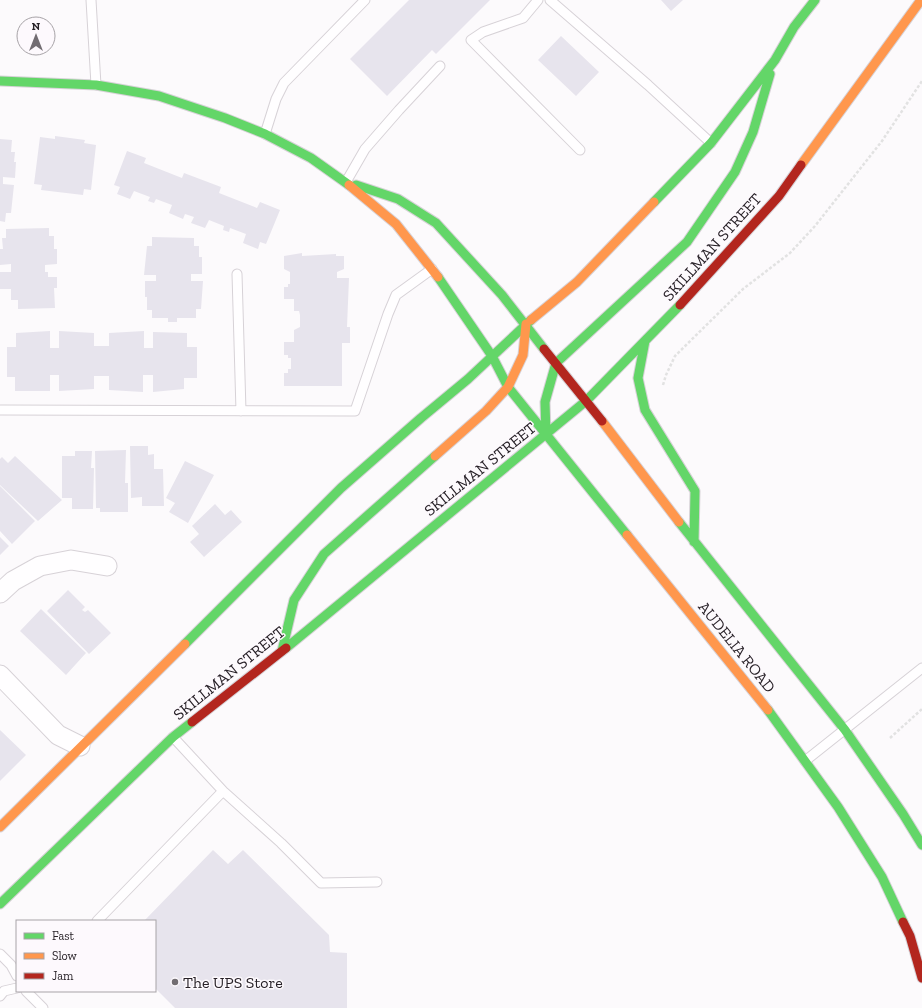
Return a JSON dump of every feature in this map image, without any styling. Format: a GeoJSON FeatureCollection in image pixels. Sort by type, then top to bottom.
{"type":"FeatureCollection","features":[{"type":"Feature","properties":{"kind":"main road"},"geometry":{"type":"LineString","coordinates":[[794,27],[802,0]]}},
{"type":"Feature","properties":{"kind":"main road"},"geometry":{"type":"LineString","coordinates":[[0,827],[341,488],[468,379],[526,324],[576,282],[711,143],[775,60],[794,27],[815,0]]}},
{"type":"Feature","properties":{"kind":"main road","name":"SKILLMAN STREET"},"geometry":{"type":"LineString","coordinates":[[0,904],[173,737],[282,651],[586,401],[715,267],[779,196],[921,0]]}},
{"type":"Feature","properties":{"kind":"main road"},"geometry":{"type":"LineString","coordinates":[[546,434],[545,402],[556,362],[687,242],[736,172],[753,132],[775,60]]}},
{"type":"Feature","properties":{"kind":"main road"},"geometry":{"type":"LineString","coordinates":[[0,81],[96,85],[159,96],[225,118],[265,134],[311,158],[346,182]]}},
{"type":"Feature","properties":{"kind":"main road","name":"AUDELIA ROAD"},"geometry":{"type":"LineString","coordinates":[[346,182],[396,224],[432,269],[492,356],[508,387],[774,718],[838,807],[882,877],[910,936],[922,978]]}},
{"type":"Feature","properties":{"kind":"main road","name":"AUDELIA ROAD"},"geometry":{"type":"LineString","coordinates":[[346,182],[398,199],[436,223],[502,295],[556,362],[694,542],[845,730],[922,844]]}},
{"type":"Feature","properties":{"kind":"main road"},"geometry":{"type":"LineString","coordinates":[[282,651],[294,600],[324,554],[486,411],[508,387],[523,355],[526,324]]}},
{"type":"Feature","properties":{"kind":"main road"},"geometry":{"type":"LineString","coordinates":[[645,341],[638,378],[645,410],[695,490],[694,542]]}},
{"type":"Feature","properties":{"kind":"street"},"geometry":{"type":"LineString","coordinates":[[0,593],[13,582],[40,566],[71,560],[107,566]]}},
{"type":"Feature","properties":{"kind":"street"},"geometry":{"type":"LineString","coordinates":[[0,675],[58,735],[80,746]]}},
{"type":"Feature","properties":{"kind":"lane"},"geometry":{"type":"LineString","coordinates":[[91,0],[96,85]]}},
{"type":"Feature","properties":{"kind":"lane"},"geometry":{"type":"LineString","coordinates":[[265,134],[276,99],[284,83],[365,0]]}},
{"type":"Feature","properties":{"kind":"lane"},"geometry":{"type":"LineString","coordinates":[[538,0],[524,18],[482,32],[471,40],[580,150]]}},
{"type":"Feature","properties":{"kind":"lane"},"geometry":{"type":"LineString","coordinates":[[550,0],[648,85],[711,143]]}},
{"type":"Feature","properties":{"kind":"lane"},"geometry":{"type":"LineString","coordinates":[[346,182],[365,149],[440,66]]}},
{"type":"Feature","properties":{"kind":"lane"},"geometry":{"type":"LineString","coordinates":[[0,410],[354,411],[396,295],[432,269]]}},
{"type":"Feature","properties":{"kind":"lane"},"geometry":{"type":"LineString","coordinates":[[236,274],[241,411]]}},
{"type":"Feature","properties":{"kind":"lane"},"geometry":{"type":"LineString","coordinates":[[805,761],[922,668]]}},
{"type":"Feature","properties":{"kind":"lane"},"geometry":{"type":"LineString","coordinates":[[173,737],[224,791],[281,843],[321,883],[377,882]]}},
{"type":"Feature","properties":{"kind":"lane"},"geometry":{"type":"LineString","coordinates":[[98,920],[224,791]]}},
{"type":"Feature","properties":{"kind":"lane"},"geometry":{"type":"LineString","coordinates":[[0,954],[11,965],[16,974]]}},
{"type":"Feature","properties":{"kind":"lane"},"geometry":{"type":"LineString","coordinates":[[0,996],[4,991],[16,988]]}},
{"type":"Feature","properties":{"kind":"lane"},"geometry":{"type":"LineString","coordinates":[[27,992],[43,1008]]}},
{"type":"Feature","properties":{"kind":"path"},"geometry":{"type":"LineString","coordinates":[[662,388],[675,356],[743,289],[790,253],[815,226],[882,141],[922,81]]}},
{"type":"Feature","properties":{"kind":"path"},"geometry":{"type":"LineString","coordinates":[[890,738],[922,709]]}},
{"type":"Feature","properties":{"kind":"building"},"geometry":{"type":"Polygon","coordinates":[[[409,0],[490,0],[436,54],[432,50],[387,96],[350,59],[409,0]]]}},
{"type":"Feature","properties":{"kind":"building"},"geometry":{"type":"Polygon","coordinates":[[[661,0],[683,0],[671,11],[661,0]]]}},
{"type":"Feature","properties":{"kind":"building"},"geometry":{"type":"Polygon","coordinates":[[[561,36],[599,72],[576,96],[538,60],[561,36]]]}},
{"type":"Feature","properties":{"kind":"building"},"geometry":{"type":"Polygon","coordinates":[[[55,136],[85,140],[84,143],[96,145],[91,190],[84,189],[83,195],[41,190],[42,185],[34,184],[40,137],[55,139],[55,136]]]}},
{"type":"Feature","properties":{"kind":"building"},"geometry":{"type":"Polygon","coordinates":[[[0,139],[12,140],[11,152],[15,152],[14,162],[16,162],[15,178],[3,177],[3,184],[14,185],[11,213],[6,213],[5,222],[0,221],[0,139]]]}},
{"type":"Feature","properties":{"kind":"building"},"geometry":{"type":"Polygon","coordinates":[[[127,151],[146,158],[144,163],[182,178],[184,173],[221,187],[219,193],[257,208],[260,202],[280,210],[266,244],[260,242],[258,249],[243,243],[246,234],[230,228],[229,232],[223,230],[224,226],[209,220],[205,228],[191,223],[194,217],[185,214],[183,219],[169,213],[172,205],[156,199],[154,203],[148,201],[150,197],[134,191],[130,199],[117,194],[120,187],[114,185],[127,151]]]}},
{"type":"Feature","properties":{"kind":"building"},"geometry":{"type":"Polygon","coordinates":[[[49,228],[49,236],[54,236],[54,249],[57,249],[57,264],[45,265],[45,272],[48,272],[48,277],[57,277],[57,288],[54,288],[55,308],[18,309],[18,300],[11,300],[11,289],[0,289],[0,272],[11,272],[11,264],[0,265],[0,249],[3,249],[2,238],[6,238],[6,229],[49,228]]]}},
{"type":"Feature","properties":{"kind":"building"},"geometry":{"type":"Polygon","coordinates":[[[152,237],[194,238],[194,246],[199,246],[199,257],[202,257],[202,274],[191,274],[191,281],[203,281],[201,309],[196,309],[196,318],[177,318],[177,322],[168,322],[168,318],[152,318],[152,310],[147,310],[145,281],[156,281],[156,275],[144,275],[147,246],[152,246],[152,237]]]}},
{"type":"Feature","properties":{"kind":"building"},"geometry":{"type":"Polygon","coordinates":[[[302,253],[302,256],[336,254],[336,256],[344,256],[344,269],[337,272],[337,278],[349,278],[347,327],[350,327],[350,343],[342,343],[342,386],[284,386],[284,373],[288,373],[288,369],[291,369],[291,358],[288,358],[288,355],[284,355],[284,342],[294,342],[294,330],[300,327],[300,315],[299,311],[294,311],[294,299],[284,299],[284,287],[288,287],[288,284],[290,284],[290,272],[284,269],[284,256],[302,253]]]}},
{"type":"Feature","properties":{"kind":"building"},"geometry":{"type":"Polygon","coordinates":[[[50,331],[50,348],[59,348],[59,331],[94,333],[94,346],[109,346],[109,333],[144,331],[144,348],[153,348],[153,332],[187,333],[187,347],[197,347],[197,378],[184,378],[184,389],[153,392],[153,375],[143,375],[143,392],[109,390],[109,376],[94,376],[94,389],[59,391],[59,375],[50,375],[50,391],[15,391],[15,377],[7,377],[7,347],[16,347],[16,333],[50,331]]]}},
{"type":"Feature","properties":{"kind":"building"},"geometry":{"type":"Polygon","coordinates":[[[130,446],[148,446],[148,455],[154,454],[154,469],[163,469],[164,506],[142,506],[142,497],[131,498],[130,446]]]}},
{"type":"Feature","properties":{"kind":"building"},"geometry":{"type":"Polygon","coordinates":[[[126,450],[125,483],[128,483],[128,512],[100,512],[100,508],[96,508],[95,451],[126,450]]]}},
{"type":"Feature","properties":{"kind":"building"},"geometry":{"type":"Polygon","coordinates":[[[75,451],[92,451],[91,468],[94,468],[93,509],[72,509],[72,498],[62,498],[62,456],[75,456],[75,451]]]}},
{"type":"Feature","properties":{"kind":"building"},"geometry":{"type":"Polygon","coordinates":[[[15,456],[62,500],[38,521],[0,485],[0,459],[2,457],[8,463],[15,456]]]}},
{"type":"Feature","properties":{"kind":"building"},"geometry":{"type":"Polygon","coordinates":[[[185,461],[214,475],[188,523],[169,512],[175,503],[166,498],[185,461]]]}},
{"type":"Feature","properties":{"kind":"building"},"geometry":{"type":"Polygon","coordinates":[[[0,486],[35,521],[12,544],[0,531],[0,486]]]}},
{"type":"Feature","properties":{"kind":"building"},"geometry":{"type":"Polygon","coordinates":[[[215,504],[225,515],[231,510],[242,522],[204,557],[190,542],[199,534],[192,526],[215,504]]]}},
{"type":"Feature","properties":{"kind":"building"},"geometry":{"type":"Polygon","coordinates":[[[0,537],[9,546],[0,555],[0,537]]]}},
{"type":"Feature","properties":{"kind":"building"},"geometry":{"type":"Polygon","coordinates":[[[68,590],[85,607],[82,610],[85,612],[88,610],[111,633],[89,654],[47,611],[68,590]]]}},
{"type":"Feature","properties":{"kind":"building"},"geometry":{"type":"Polygon","coordinates":[[[41,609],[86,653],[66,675],[20,631],[41,609]]]}},
{"type":"Feature","properties":{"kind":"building"},"geometry":{"type":"Polygon","coordinates":[[[0,730],[26,755],[0,781],[0,730]]]}},
{"type":"Feature","properties":{"kind":"building"},"geometry":{"type":"Polygon","coordinates":[[[213,850],[228,864],[243,850],[329,935],[330,952],[347,953],[347,1008],[175,1008],[156,989],[156,920],[145,920],[213,850]]]}},
{"type":"Feature","properties":{"kind":"traffic: fast"},"geometry":{"type":"LineString","coordinates":[[654,202],[711,143],[775,60],[794,27],[815,0]]}},
{"type":"Feature","properties":{"kind":"traffic: fast"},"geometry":{"type":"LineString","coordinates":[[546,434],[545,402],[556,363],[687,242],[735,172],[753,132],[770,74]]}},
{"type":"Feature","properties":{"kind":"traffic: fast"},"geometry":{"type":"LineString","coordinates":[[0,81],[96,85],[159,96],[225,118],[265,134],[311,158],[349,185]]}},
{"type":"Feature","properties":{"kind":"traffic: fast"},"geometry":{"type":"LineString","coordinates":[[356,185],[398,199],[436,223],[502,295],[544,349]]}},
{"type":"Feature","properties":{"kind":"traffic: fast"},"geometry":{"type":"LineString","coordinates":[[438,277],[492,356],[508,387],[627,535]]}},
{"type":"Feature","properties":{"kind":"traffic: fast"},"geometry":{"type":"LineString","coordinates":[[286,648],[586,401],[680,305]]}},
{"type":"Feature","properties":{"kind":"traffic: fast"},"geometry":{"type":"LineString","coordinates":[[185,644],[341,488],[468,379],[531,320]]}},
{"type":"Feature","properties":{"kind":"traffic: fast"},"geometry":{"type":"LineString","coordinates":[[645,341],[638,378],[645,410],[695,491],[694,542]]}},
{"type":"Feature","properties":{"kind":"traffic: fast"},"geometry":{"type":"LineString","coordinates":[[282,651],[294,600],[324,554],[435,456]]}},
{"type":"Feature","properties":{"kind":"traffic: fast"},"geometry":{"type":"LineString","coordinates":[[679,522],[845,730],[903,814],[922,845]]}},
{"type":"Feature","properties":{"kind":"traffic: fast"},"geometry":{"type":"LineString","coordinates":[[768,710],[838,807],[882,877],[903,922]]}},
{"type":"Feature","properties":{"kind":"traffic: fast"},"geometry":{"type":"LineString","coordinates":[[0,904],[173,737],[192,722]]}},
{"type":"Feature","properties":{"kind":"traffic: slow"},"geometry":{"type":"LineString","coordinates":[[801,165],[921,0]]}},
{"type":"Feature","properties":{"kind":"traffic: slow"},"geometry":{"type":"LineString","coordinates":[[349,185],[396,224],[438,277]]}},
{"type":"Feature","properties":{"kind":"traffic: slow"},"geometry":{"type":"LineString","coordinates":[[531,320],[577,282],[654,202]]}},
{"type":"Feature","properties":{"kind":"traffic: slow"},"geometry":{"type":"LineString","coordinates":[[435,456],[486,411],[508,387],[523,355],[526,324]]}},
{"type":"Feature","properties":{"kind":"traffic: slow"},"geometry":{"type":"LineString","coordinates":[[602,421],[679,522]]}},
{"type":"Feature","properties":{"kind":"traffic: slow"},"geometry":{"type":"LineString","coordinates":[[627,535],[768,710]]}},
{"type":"Feature","properties":{"kind":"traffic: slow"},"geometry":{"type":"LineString","coordinates":[[0,827],[185,644]]}},
{"type":"Feature","properties":{"kind":"traffic: jam"},"geometry":{"type":"LineString","coordinates":[[680,305],[779,196],[801,165]]}},
{"type":"Feature","properties":{"kind":"traffic: jam"},"geometry":{"type":"LineString","coordinates":[[544,349],[602,421]]}},
{"type":"Feature","properties":{"kind":"traffic: jam"},"geometry":{"type":"LineString","coordinates":[[192,722],[286,648]]}},
{"type":"Feature","properties":{"kind":"traffic: jam"},"geometry":{"type":"LineString","coordinates":[[903,922],[910,936],[922,978]]}},
{"type":"Feature","properties":{"kind":"place","name":"The UPS Store"},"geometry":{"type":"Point","coordinates":[175,982]}}]}
